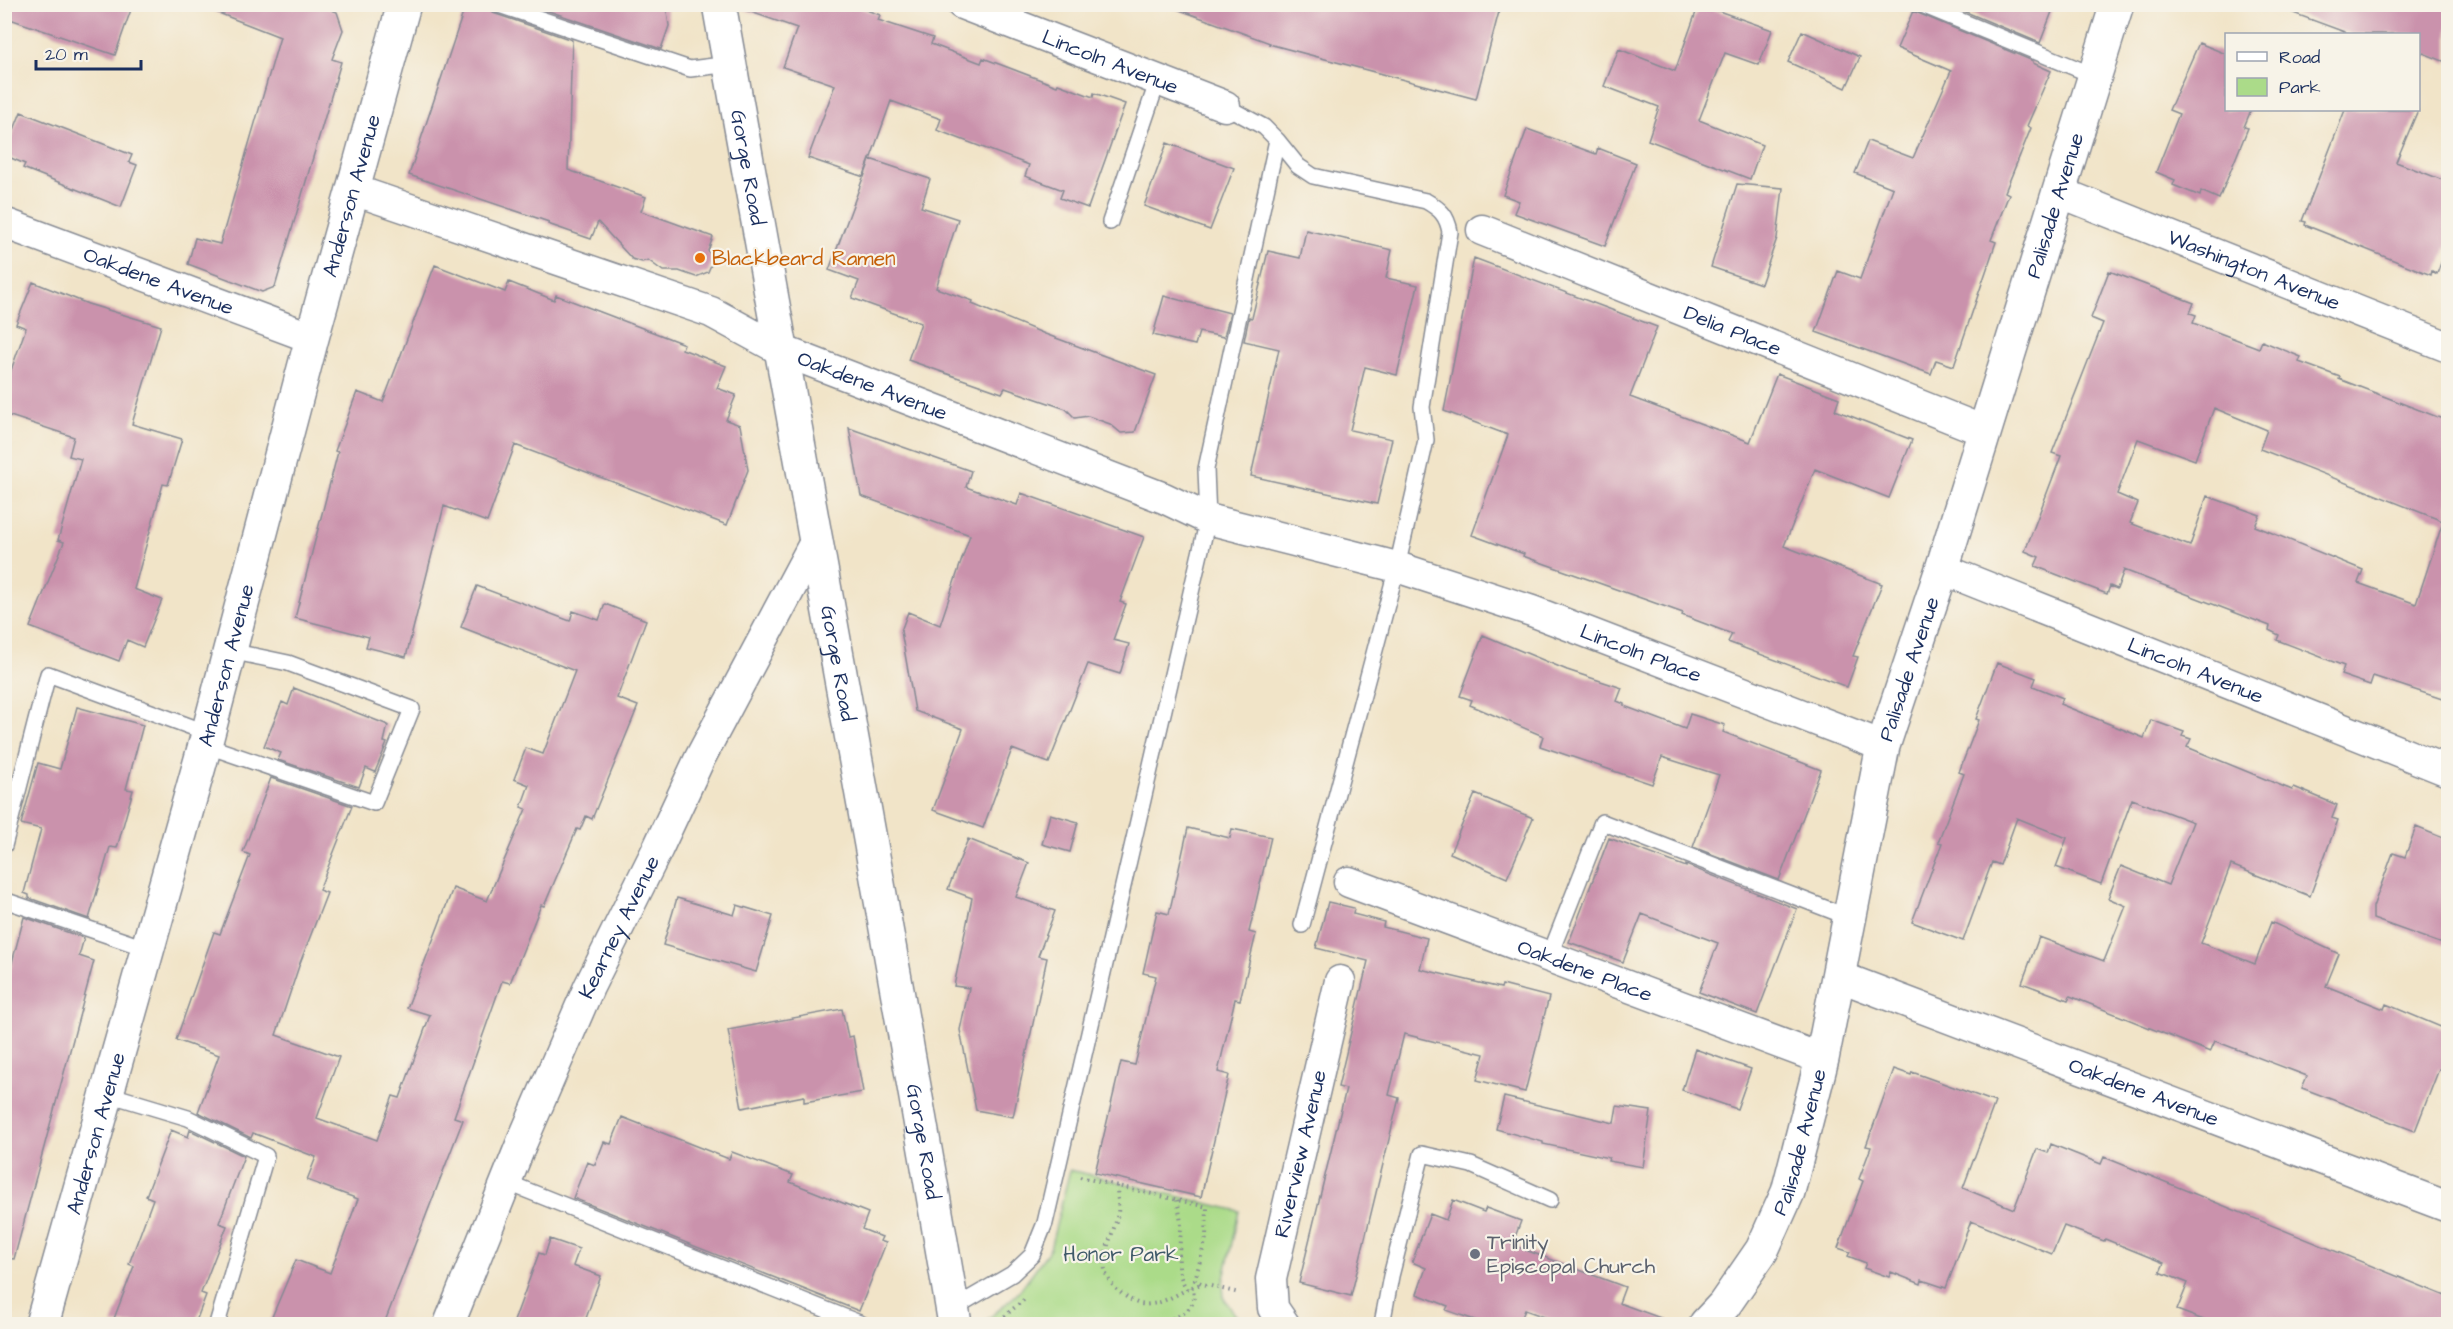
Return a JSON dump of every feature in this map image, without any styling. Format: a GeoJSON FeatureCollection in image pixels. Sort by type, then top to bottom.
{"type":"FeatureCollection","features":[{"type":"Feature","properties":{"kind":"main road","name":"Anderson Avenue"},"geometry":{"type":"LineString","coordinates":[[42,1324],[206,739],[312,338],[404,4]]}},
{"type":"Feature","properties":{"kind":"main road","name":"Gorge Road"},"geometry":{"type":"LineString","coordinates":[[719,4],[815,542],[874,855],[954,1317]]}},
{"type":"Feature","properties":{"kind":"main road","name":"Palisade Avenue"},"geometry":{"type":"LineString","coordinates":[[1706,1324],[1724,1305],[1762,1250],[1788,1192],[1822,1059],[1883,746],[1942,569],[2117,4]]}},
{"type":"Feature","properties":{"kind":"street","name":"Lincoln Avenue"},"geometry":{"type":"LineString","coordinates":[[962,4],[1225,106]]}},
{"type":"Feature","properties":{"kind":"street","name":"Oakdene Avenue"},"geometry":{"type":"LineString","coordinates":[[354,190],[711,312],[781,350],[1164,498],[1208,519],[1397,567]]}},
{"type":"Feature","properties":{"kind":"street","name":"Washington Avenue"},"geometry":{"type":"LineString","coordinates":[[2059,192],[2448,347]]}},
{"type":"Feature","properties":{"kind":"street","name":"Oakdene Avenue"},"geometry":{"type":"LineString","coordinates":[[4,223],[312,338]]}},
{"type":"Feature","properties":{"kind":"street","name":"Delia Place"},"geometry":{"type":"LineString","coordinates":[[1482,231],[1984,430]]}},
{"type":"Feature","properties":{"kind":"street","name":"Kearney Avenue"},"geometry":{"type":"LineString","coordinates":[[450,1324],[506,1182],[589,987],[700,758],[815,542]]}},
{"type":"Feature","properties":{"kind":"street","name":"Lincoln Place"},"geometry":{"type":"LineString","coordinates":[[1397,567],[1532,611],[1883,746]]}},
{"type":"Feature","properties":{"kind":"street","name":"Lincoln Avenue"},"geometry":{"type":"LineString","coordinates":[[1942,569],[2448,771]]}},
{"type":"Feature","properties":{"kind":"street","name":"Oakdene Place"},"geometry":{"type":"LineString","coordinates":[[1349,882],[1822,1059]]}},
{"type":"Feature","properties":{"kind":"street","name":"Oakdene Avenue"},"geometry":{"type":"LineString","coordinates":[[1838,976],[2448,1207]]}},
{"type":"Feature","properties":{"kind":"street","name":"Riverview Avenue"},"geometry":{"type":"LineString","coordinates":[[1278,1313],[1271,1279],[1341,981]]}},
{"type":"Feature","properties":{"kind":"lane"},"geometry":{"type":"LineString","coordinates":[[496,4],[690,69],[730,64]]}},
{"type":"Feature","properties":{"kind":"lane"},"geometry":{"type":"LineString","coordinates":[[1920,4],[2095,76]]}},
{"type":"Feature","properties":{"kind":"lane"},"geometry":{"type":"LineString","coordinates":[[1110,222],[1158,80]]}},
{"type":"Feature","properties":{"kind":"lane"},"geometry":{"type":"LineString","coordinates":[[1225,106],[1264,128],[1298,166],[1313,176],[1426,201],[1439,208],[1448,219],[1450,232],[1422,407],[1426,440],[1397,567],[1302,926]]}},
{"type":"Feature","properties":{"kind":"lane"},"geometry":{"type":"LineString","coordinates":[[954,1317],[1012,1274],[1032,1255],[1046,1223],[1208,519],[1206,469],[1277,140]]}},
{"type":"Feature","properties":{"kind":"lane"},"geometry":{"type":"LineString","coordinates":[[4,846],[48,674],[206,739],[374,803],[412,709],[288,663],[230,651]]}},
{"type":"Feature","properties":{"kind":"lane"},"geometry":{"type":"LineString","coordinates":[[1549,957],[1602,822],[1848,917]]}},
{"type":"Feature","properties":{"kind":"lane"},"geometry":{"type":"LineString","coordinates":[[4,900],[148,949]]}},
{"type":"Feature","properties":{"kind":"lane"},"geometry":{"type":"LineString","coordinates":[[108,1094],[188,1118],[267,1156],[217,1324]]}},
{"type":"Feature","properties":{"kind":"lane"},"geometry":{"type":"LineString","coordinates":[[1382,1324],[1391,1276],[1422,1154],[1471,1165],[1550,1200]]}},
{"type":"Feature","properties":{"kind":"lane"},"geometry":{"type":"LineString","coordinates":[[506,1182],[862,1324]]}},
{"type":"Feature","properties":{"kind":"path"},"geometry":{"type":"LineString","coordinates":[[1075,1175],[1207,1207],[1206,1238],[1196,1280],[1278,1313]]}},
{"type":"Feature","properties":{"kind":"path"},"geometry":{"type":"LineString","coordinates":[[1117,1186],[1118,1212],[1104,1255],[1110,1281],[1123,1295],[1139,1304],[1160,1302],[1203,1284]]}},
{"type":"Feature","properties":{"kind":"path"},"geometry":{"type":"LineString","coordinates":[[1177,1200],[1180,1229],[1179,1267],[1182,1284],[1187,1289]]}},
{"type":"Feature","properties":{"kind":"path"},"geometry":{"type":"LineString","coordinates":[[1149,1324],[1185,1313],[1193,1305],[1195,1298],[1192,1287]]}},
{"type":"Feature","properties":{"kind":"path"},"geometry":{"type":"LineString","coordinates":[[995,1324],[1032,1292]]}},
{"type":"Feature","properties":{"kind":"green space","name":"Honor Park"},"geometry":{"type":"Polygon","coordinates":[[[1070,1170],[1239,1211],[1223,1283],[1224,1299],[1242,1324],[986,1324],[987,1320],[1017,1294],[1050,1249],[1070,1170]]]}},
{"type":"Feature","properties":{"kind":"building"},"geometry":{"type":"Polygon","coordinates":[[[4,4],[133,4],[115,55],[4,17],[4,4]]]}},
{"type":"Feature","properties":{"kind":"building"},"geometry":{"type":"Polygon","coordinates":[[[203,4],[317,4],[337,12],[343,30],[332,59],[341,62],[275,287],[262,292],[188,264],[195,238],[220,244],[280,37],[203,7],[203,4]]]}},
{"type":"Feature","properties":{"kind":"building"},"geometry":{"type":"Polygon","coordinates":[[[466,4],[486,4],[493,13],[572,40],[568,170],[646,197],[641,211],[713,237],[708,251],[713,260],[708,272],[696,277],[679,271],[663,271],[648,260],[642,262],[632,259],[598,222],[591,239],[548,224],[549,222],[409,175],[466,4]]]}},
{"type":"Feature","properties":{"kind":"building"},"geometry":{"type":"Polygon","coordinates":[[[528,4],[666,4],[669,26],[661,49],[528,4]]]}},
{"type":"Feature","properties":{"kind":"building"},"geometry":{"type":"Polygon","coordinates":[[[742,4],[850,4],[880,15],[878,20],[933,38],[931,44],[981,63],[983,58],[1057,86],[1058,84],[1093,97],[1094,93],[1125,104],[1088,208],[1060,198],[1063,190],[1025,176],[1029,165],[937,130],[941,119],[891,101],[864,177],[808,158],[835,85],[783,67],[797,28],[742,9],[742,4]]]}},
{"type":"Feature","properties":{"kind":"building"},"geometry":{"type":"Polygon","coordinates":[[[1174,4],[1501,4],[1476,99],[1269,44],[1174,8],[1174,4]]]}},
{"type":"Feature","properties":{"kind":"building"},"geometry":{"type":"Polygon","coordinates":[[[1699,4],[1772,30],[1759,65],[1725,53],[1699,120],[1762,145],[1750,179],[1648,140],[1659,107],[1604,86],[1619,49],[1675,71],[1699,4]]]}},
{"type":"Feature","properties":{"kind":"building"},"geometry":{"type":"Polygon","coordinates":[[[1947,4],[2055,4],[2040,43],[1947,4]]]}},
{"type":"Feature","properties":{"kind":"building"},"geometry":{"type":"Polygon","coordinates":[[[2278,4],[2448,4],[2448,63],[2420,52],[2420,33],[2347,33],[2277,7],[2278,4]]]}},
{"type":"Feature","properties":{"kind":"building"},"geometry":{"type":"Polygon","coordinates":[[[1913,11],[2033,61],[2051,71],[2027,126],[2031,128],[2005,192],[2009,194],[1991,240],[1996,242],[1954,366],[1936,360],[1931,374],[1816,332],[1838,271],[1860,279],[1893,188],[1855,173],[1868,141],[1913,158],[1951,71],[1897,48],[1913,11]]]}},
{"type":"Feature","properties":{"kind":"building"},"geometry":{"type":"Polygon","coordinates":[[[1802,31],[1860,57],[1846,88],[1788,62],[1802,31]]]}},
{"type":"Feature","properties":{"kind":"building"},"geometry":{"type":"Polygon","coordinates":[[[2199,43],[2225,54],[2225,111],[2251,111],[2244,127],[2248,128],[2219,199],[2201,191],[2200,196],[2173,185],[2175,180],[2156,172],[2179,114],[2169,110],[2199,43]]]}},
{"type":"Feature","properties":{"kind":"building"},"geometry":{"type":"Polygon","coordinates":[[[2345,111],[2418,111],[2396,162],[2448,182],[2448,244],[2437,274],[2432,271],[2431,275],[2305,225],[2306,222],[2302,221],[2345,111]]]}},
{"type":"Feature","properties":{"kind":"building"},"geometry":{"type":"Polygon","coordinates":[[[21,112],[132,155],[129,162],[137,165],[121,207],[23,168],[25,164],[4,155],[21,112]]]}},
{"type":"Feature","properties":{"kind":"building"},"geometry":{"type":"Polygon","coordinates":[[[1527,129],[1596,154],[1598,148],[1636,163],[1605,246],[1514,213],[1519,201],[1503,195],[1527,129]]]}},
{"type":"Feature","properties":{"kind":"building"},"geometry":{"type":"Polygon","coordinates":[[[1167,143],[1234,168],[1210,230],[1144,206],[1167,143]]]}},
{"type":"Feature","properties":{"kind":"building"},"geometry":{"type":"Polygon","coordinates":[[[870,159],[930,179],[921,207],[958,219],[936,288],[973,301],[972,304],[1045,334],[1156,375],[1135,432],[1121,433],[1110,424],[1088,416],[1075,418],[1066,409],[1005,388],[1002,393],[908,360],[921,323],[852,298],[859,281],[829,270],[870,159]]]}},
{"type":"Feature","properties":{"kind":"building"},"geometry":{"type":"Polygon","coordinates":[[[1737,184],[1783,188],[1777,238],[1761,284],[1711,267],[1737,184]]]}},
{"type":"Feature","properties":{"kind":"building"},"geometry":{"type":"Polygon","coordinates":[[[1306,230],[1392,250],[1386,278],[1418,285],[1397,375],[1365,367],[1350,430],[1392,439],[1377,504],[1251,476],[1279,349],[1244,341],[1249,317],[1252,318],[1268,251],[1300,258],[1306,230]]]}},
{"type":"Feature","properties":{"kind":"building"},"geometry":{"type":"Polygon","coordinates":[[[1474,258],[1657,327],[1630,397],[1750,442],[1777,374],[1839,398],[1835,410],[1912,440],[1889,498],[1815,469],[1784,546],[1882,584],[1853,656],[1858,657],[1847,687],[1728,642],[1732,634],[1682,615],[1683,613],[1523,556],[1524,554],[1472,535],[1508,435],[1444,411],[1474,258]]]}},
{"type":"Feature","properties":{"kind":"building"},"geometry":{"type":"Polygon","coordinates":[[[435,265],[505,292],[509,282],[554,300],[556,295],[684,344],[682,349],[726,366],[717,388],[736,395],[726,420],[740,425],[748,470],[727,525],[515,445],[487,522],[444,506],[406,657],[366,647],[369,637],[295,618],[338,452],[335,451],[357,392],[383,402],[435,265]]]}},
{"type":"Feature","properties":{"kind":"building"},"geometry":{"type":"Polygon","coordinates":[[[2109,271],[2194,303],[2190,313],[2196,315],[2193,323],[2259,348],[2262,341],[2301,357],[2299,362],[2448,421],[2448,701],[2373,676],[2370,685],[2341,675],[2344,666],[2277,640],[2279,635],[2269,630],[2270,626],[2124,570],[2117,589],[2110,586],[2107,594],[2035,566],[2039,557],[2025,551],[2061,456],[2052,453],[2103,323],[2091,318],[2109,271]],[[2214,408],[2195,460],[2138,439],[2117,494],[2138,503],[2130,523],[2190,546],[2207,496],[2260,515],[2255,526],[2363,570],[2358,583],[2416,604],[2443,522],[2445,522],[2260,449],[2267,430],[2214,408]]]}},
{"type":"Feature","properties":{"kind":"building"},"geometry":{"type":"Polygon","coordinates":[[[33,282],[88,304],[161,326],[132,424],[182,439],[168,485],[163,484],[134,589],[162,600],[143,647],[127,640],[119,661],[30,627],[64,542],[58,540],[81,459],[69,456],[74,437],[4,414],[4,390],[26,328],[16,324],[33,282]]]}},
{"type":"Feature","properties":{"kind":"building"},"geometry":{"type":"Polygon","coordinates":[[[1164,296],[1230,313],[1224,337],[1199,332],[1195,345],[1153,335],[1164,296]]]}},
{"type":"Feature","properties":{"kind":"building"},"geometry":{"type":"Polygon","coordinates":[[[849,428],[971,471],[966,487],[1017,505],[1021,493],[1144,537],[1120,602],[1126,604],[1113,640],[1129,644],[1120,674],[1088,664],[1049,763],[1012,749],[983,828],[933,810],[963,729],[915,711],[901,631],[908,612],[940,625],[970,535],[861,496],[849,428]]]}},
{"type":"Feature","properties":{"kind":"building"},"geometry":{"type":"Polygon","coordinates":[[[477,586],[570,621],[573,611],[599,620],[605,604],[646,620],[617,698],[638,706],[592,819],[586,816],[580,830],[577,829],[544,906],[541,905],[510,983],[502,981],[454,1117],[463,1120],[384,1324],[269,1324],[296,1260],[330,1273],[358,1199],[307,1180],[316,1157],[253,1133],[251,1138],[198,1112],[219,1055],[176,1040],[214,932],[220,934],[250,855],[243,852],[271,778],[352,806],[319,890],[327,893],[276,1035],[339,1057],[317,1118],[377,1140],[393,1096],[400,1098],[430,1015],[407,1008],[453,888],[487,901],[526,809],[521,807],[529,785],[514,779],[526,748],[543,754],[575,671],[461,627],[477,586]]]}},
{"type":"Feature","properties":{"kind":"building"},"geometry":{"type":"Polygon","coordinates":[[[1483,635],[1567,670],[1622,688],[1617,701],[1624,706],[1685,729],[1690,714],[1725,725],[1723,732],[1821,770],[1779,880],[1693,847],[1719,775],[1662,757],[1652,784],[1540,746],[1543,736],[1470,705],[1472,700],[1460,696],[1483,635]]]}},
{"type":"Feature","properties":{"kind":"building"},"geometry":{"type":"Polygon","coordinates":[[[1997,663],[2036,678],[2033,686],[2063,698],[2060,704],[2144,738],[2151,720],[2184,732],[2182,736],[2191,739],[2187,747],[2292,790],[2294,787],[2337,805],[2332,818],[2338,820],[2310,896],[2231,865],[2201,943],[2255,964],[2271,922],[2339,954],[2326,986],[2384,1009],[2386,1004],[2448,1030],[2448,1073],[2439,1069],[2415,1131],[2302,1088],[2307,1076],[2215,1041],[2210,1052],[2070,996],[2068,1000],[2022,983],[2039,937],[2104,961],[2126,906],[2108,898],[2121,866],[2168,885],[2193,822],[2132,799],[2101,884],[2056,867],[2067,838],[2017,818],[2000,865],[1992,862],[1963,941],[1912,922],[1942,843],[1938,842],[1964,774],[1959,772],[1997,663]]]}},
{"type":"Feature","properties":{"kind":"building"},"geometry":{"type":"Polygon","coordinates":[[[294,688],[388,725],[384,742],[387,743],[375,772],[366,768],[359,787],[278,760],[281,753],[264,746],[282,702],[288,705],[294,688]]]}},
{"type":"Feature","properties":{"kind":"building"},"geometry":{"type":"Polygon","coordinates":[[[77,707],[143,725],[126,789],[133,790],[117,848],[110,847],[89,919],[29,898],[29,895],[24,893],[41,829],[21,824],[38,763],[60,769],[77,707]]]}},
{"type":"Feature","properties":{"kind":"building"},"geometry":{"type":"Polygon","coordinates":[[[1475,794],[1533,818],[1507,878],[1450,853],[1475,794]]]}},
{"type":"Feature","properties":{"kind":"building"},"geometry":{"type":"Polygon","coordinates":[[[1050,814],[1078,822],[1070,852],[1042,844],[1050,814]]]}},
{"type":"Feature","properties":{"kind":"building"},"geometry":{"type":"Polygon","coordinates":[[[2416,827],[2448,840],[2448,946],[2373,919],[2373,907],[2393,853],[2405,857],[2416,827]]]}},
{"type":"Feature","properties":{"kind":"building"},"geometry":{"type":"Polygon","coordinates":[[[1188,828],[1230,838],[1232,829],[1271,837],[1249,932],[1256,934],[1240,1000],[1235,999],[1218,1072],[1229,1075],[1201,1197],[1095,1173],[1121,1062],[1135,1065],[1156,976],[1143,973],[1157,911],[1169,914],[1188,828]]]}},
{"type":"Feature","properties":{"kind":"building"},"geometry":{"type":"Polygon","coordinates":[[[1609,838],[1686,867],[1686,865],[1797,909],[1757,1014],[1699,992],[1718,943],[1642,914],[1623,962],[1569,942],[1609,838]]]}},
{"type":"Feature","properties":{"kind":"building"},"geometry":{"type":"Polygon","coordinates":[[[968,839],[1029,863],[1016,897],[1055,911],[1038,956],[1047,958],[1013,1117],[976,1110],[960,1030],[969,988],[954,986],[972,898],[948,889],[968,839]]]}},
{"type":"Feature","properties":{"kind":"building"},"geometry":{"type":"Polygon","coordinates":[[[677,898],[734,915],[737,905],[773,916],[756,972],[663,945],[677,898]]]}},
{"type":"Feature","properties":{"kind":"building"},"geometry":{"type":"Polygon","coordinates":[[[1328,902],[1354,908],[1353,914],[1384,922],[1383,927],[1427,938],[1420,969],[1549,997],[1525,1092],[1477,1080],[1484,1054],[1404,1034],[1389,1095],[1399,1098],[1351,1296],[1299,1283],[1346,1089],[1338,1087],[1368,961],[1316,948],[1328,902]]]}},
{"type":"Feature","properties":{"kind":"building"},"geometry":{"type":"Polygon","coordinates":[[[24,917],[84,938],[79,956],[94,961],[14,1259],[4,1258],[4,993],[24,917]]]}},
{"type":"Feature","properties":{"kind":"building"},"geometry":{"type":"Polygon","coordinates":[[[842,1009],[848,1037],[853,1036],[863,1092],[804,1102],[804,1096],[742,1108],[728,1030],[842,1009]]]}},
{"type":"Feature","properties":{"kind":"building"},"geometry":{"type":"Polygon","coordinates":[[[1695,1049],[1751,1069],[1737,1109],[1682,1090],[1695,1049]]]}},
{"type":"Feature","properties":{"kind":"building"},"geometry":{"type":"Polygon","coordinates":[[[1894,1069],[1911,1075],[1912,1072],[1995,1102],[1963,1188],[2014,1209],[2037,1149],[2048,1153],[2051,1144],[2101,1164],[2104,1157],[2448,1297],[2448,1324],[2214,1324],[2177,1310],[2188,1283],[2160,1272],[2164,1263],[2105,1239],[2104,1241],[2064,1226],[2052,1254],[1971,1221],[1946,1288],[1922,1280],[1921,1284],[1891,1272],[1889,1277],[1864,1268],[1866,1263],[1848,1256],[1850,1252],[1838,1248],[1863,1181],[1859,1179],[1871,1147],[1866,1146],[1894,1069]]]}},
{"type":"Feature","properties":{"kind":"building"},"geometry":{"type":"Polygon","coordinates":[[[1504,1097],[1614,1123],[1617,1106],[1651,1111],[1643,1167],[1608,1161],[1609,1158],[1543,1144],[1543,1142],[1496,1129],[1504,1097]]]}},
{"type":"Feature","properties":{"kind":"building"},"geometry":{"type":"Polygon","coordinates":[[[622,1117],[729,1159],[732,1152],[793,1175],[790,1182],[868,1213],[862,1229],[882,1237],[880,1241],[886,1243],[859,1311],[573,1198],[587,1162],[595,1165],[604,1142],[611,1144],[622,1117]]]}},
{"type":"Feature","properties":{"kind":"building"},"geometry":{"type":"Polygon","coordinates":[[[171,1130],[188,1137],[190,1130],[244,1156],[219,1223],[227,1226],[201,1293],[206,1295],[195,1324],[112,1324],[134,1266],[129,1264],[153,1199],[146,1196],[171,1130]]]}},
{"type":"Feature","properties":{"kind":"building","name":"Trinity Episcopal Church"},"geometry":{"type":"Polygon","coordinates":[[[1453,1200],[1484,1212],[1486,1208],[1521,1221],[1512,1245],[1625,1287],[1619,1303],[1669,1321],[1669,1324],[1564,1324],[1525,1310],[1519,1324],[1486,1324],[1446,1310],[1448,1306],[1417,1294],[1426,1268],[1412,1262],[1430,1214],[1446,1220],[1453,1200]]]}},
{"type":"Feature","properties":{"kind":"building"},"geometry":{"type":"Polygon","coordinates":[[[550,1239],[579,1249],[573,1266],[601,1276],[584,1324],[513,1324],[539,1253],[545,1255],[550,1239]]]}},
{"type":"Feature","properties":{"kind":"place","name":"Blackbeard Ramen"},"geometry":{"type":"Point","coordinates":[700,258]}},
{"type":"Feature","properties":{"kind":"place","name":"Trinity Episcopal Church"},"geometry":{"type":"Point","coordinates":[1475,1254]}}]}
